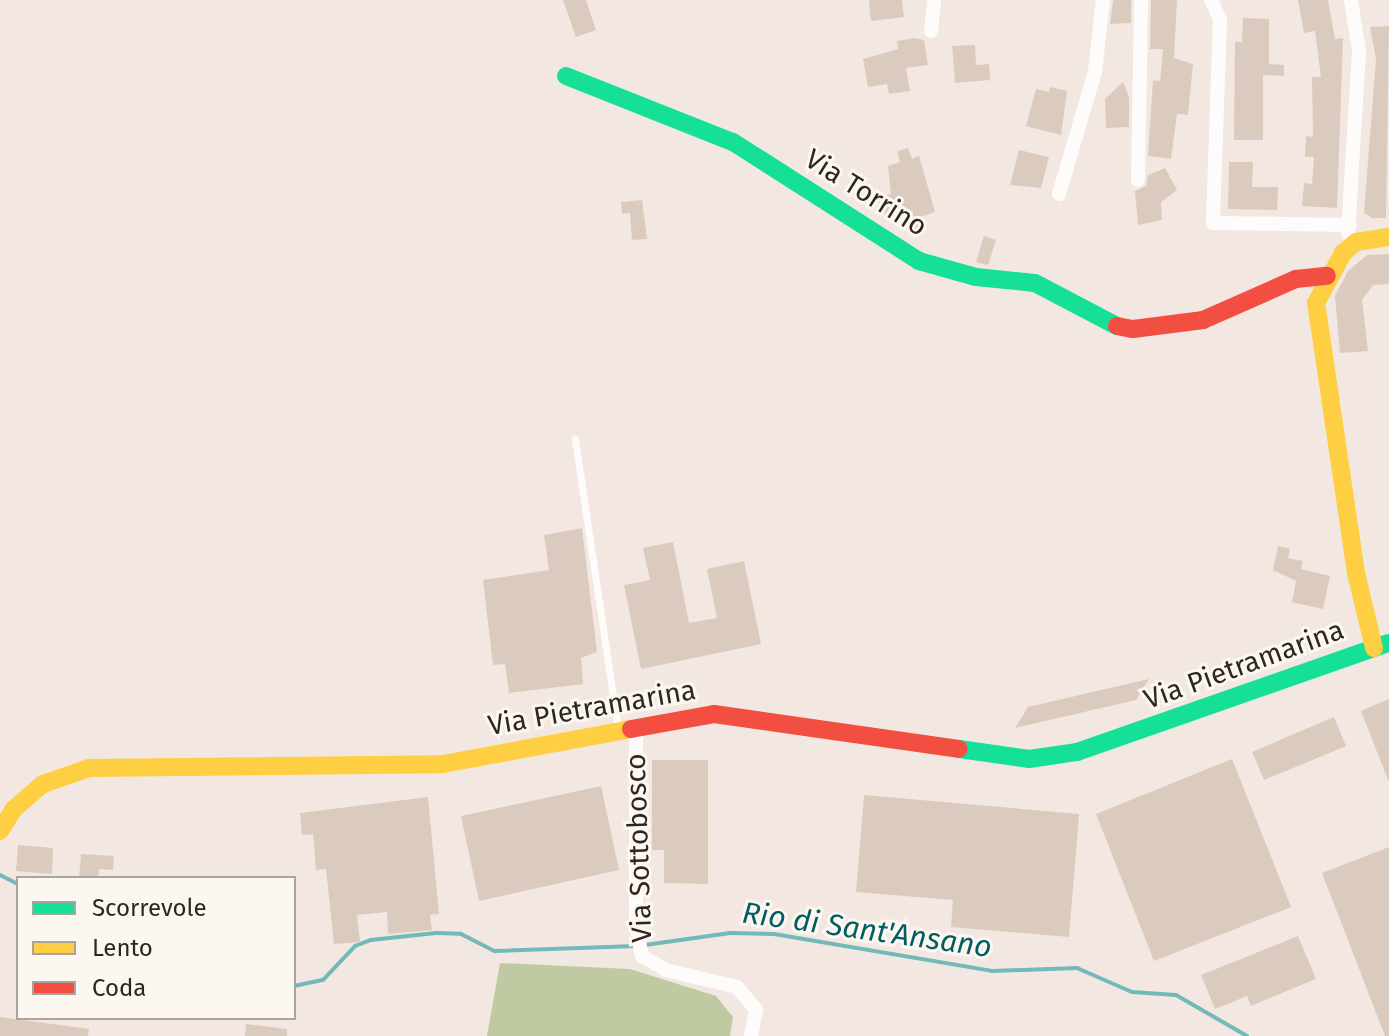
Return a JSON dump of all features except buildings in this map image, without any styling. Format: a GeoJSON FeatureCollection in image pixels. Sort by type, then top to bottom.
{"type":"FeatureCollection","features":[{"type":"Feature","properties":{"kind":"main road","name":"Via Torrino"},"geometry":{"type":"LineString","coordinates":[[566,76],[733,142],[919,261],[976,277],[1035,283],[1106,323],[1133,329],[1203,320],[1296,279],[1327,276]]}},
{"type":"Feature","properties":{"kind":"main road"},"geometry":{"type":"LineString","coordinates":[[1382,645],[1356,573],[1316,303],[1327,276],[1343,253],[1356,242],[1389,237]]}},
{"type":"Feature","properties":{"kind":"main road","name":"Via Pietramarina"},"geometry":{"type":"LineString","coordinates":[[0,831],[14,809],[43,784],[89,768],[443,764],[627,727],[714,714],[1029,759],[1077,752],[1162,726],[1382,645]]}},
{"type":"Feature","properties":{"kind":"street"},"geometry":{"type":"LineString","coordinates":[[931,31],[934,0]]}},
{"type":"Feature","properties":{"kind":"street"},"geometry":{"type":"LineString","coordinates":[[1059,194],[1095,72],[1103,0]]}},
{"type":"Feature","properties":{"kind":"street"},"geometry":{"type":"LineString","coordinates":[[1138,180],[1141,0]]}},
{"type":"Feature","properties":{"kind":"street"},"geometry":{"type":"LineString","coordinates":[[1211,0],[1220,19],[1213,223],[1350,225]]}},
{"type":"Feature","properties":{"kind":"street"},"geometry":{"type":"LineString","coordinates":[[1343,253],[1350,225],[1359,51],[1351,0]]}},
{"type":"Feature","properties":{"kind":"street","name":"Via Sottobosco"},"geometry":{"type":"LineString","coordinates":[[627,727],[637,935],[642,956],[666,970],[737,987],[756,1010],[751,1036]]}},
{"type":"Feature","properties":{"kind":"lane"},"geometry":{"type":"LineString","coordinates":[[575,439],[627,727]]}},
{"type":"Feature","properties":{"kind":"green space"},"geometry":{"type":"Polygon","coordinates":[[[500,963],[630,969],[716,996],[733,1017],[730,1036],[487,1036],[500,963]]]}},
{"type":"Feature","properties":{"kind":"waterway","name":"Rio di Sant'Ansano"},"geometry":{"type":"LineString","coordinates":[[0,875],[16,883]]}},
{"type":"Feature","properties":{"kind":"waterway","name":"Rio di Sant'Ansano"},"geometry":{"type":"LineString","coordinates":[[296,986],[323,980],[355,946],[371,940],[436,933],[461,934],[495,951],[636,946]]}},
{"type":"Feature","properties":{"kind":"waterway","name":"Rio di Sant'Ansano"},"geometry":{"type":"LineString","coordinates":[[645,945],[730,933],[774,934],[992,971],[1077,968],[1132,992],[1176,995],[1247,1036]]}},
{"type":"Feature","properties":{"kind":"traffic: fast"},"geometry":{"type":"LineString","coordinates":[[566,76],[733,142],[919,261],[976,277],[1035,283],[1117,326]]}},
{"type":"Feature","properties":{"kind":"traffic: fast"},"geometry":{"type":"LineString","coordinates":[[959,749],[1029,759],[1077,752],[1389,643]]}},
{"type":"Feature","properties":{"kind":"traffic: slow"},"geometry":{"type":"LineString","coordinates":[[1374,648],[1356,573],[1316,303],[1343,253],[1356,242],[1389,237]]}},
{"type":"Feature","properties":{"kind":"traffic: slow"},"geometry":{"type":"LineString","coordinates":[[0,831],[14,809],[43,784],[89,768],[443,764],[631,729]]}},
{"type":"Feature","properties":{"kind":"traffic: jam"},"geometry":{"type":"LineString","coordinates":[[1117,326],[1133,329],[1203,320],[1296,279],[1327,276]]}},
{"type":"Feature","properties":{"kind":"traffic: jam"},"geometry":{"type":"LineString","coordinates":[[631,729],[714,714],[959,749]]}}]}
